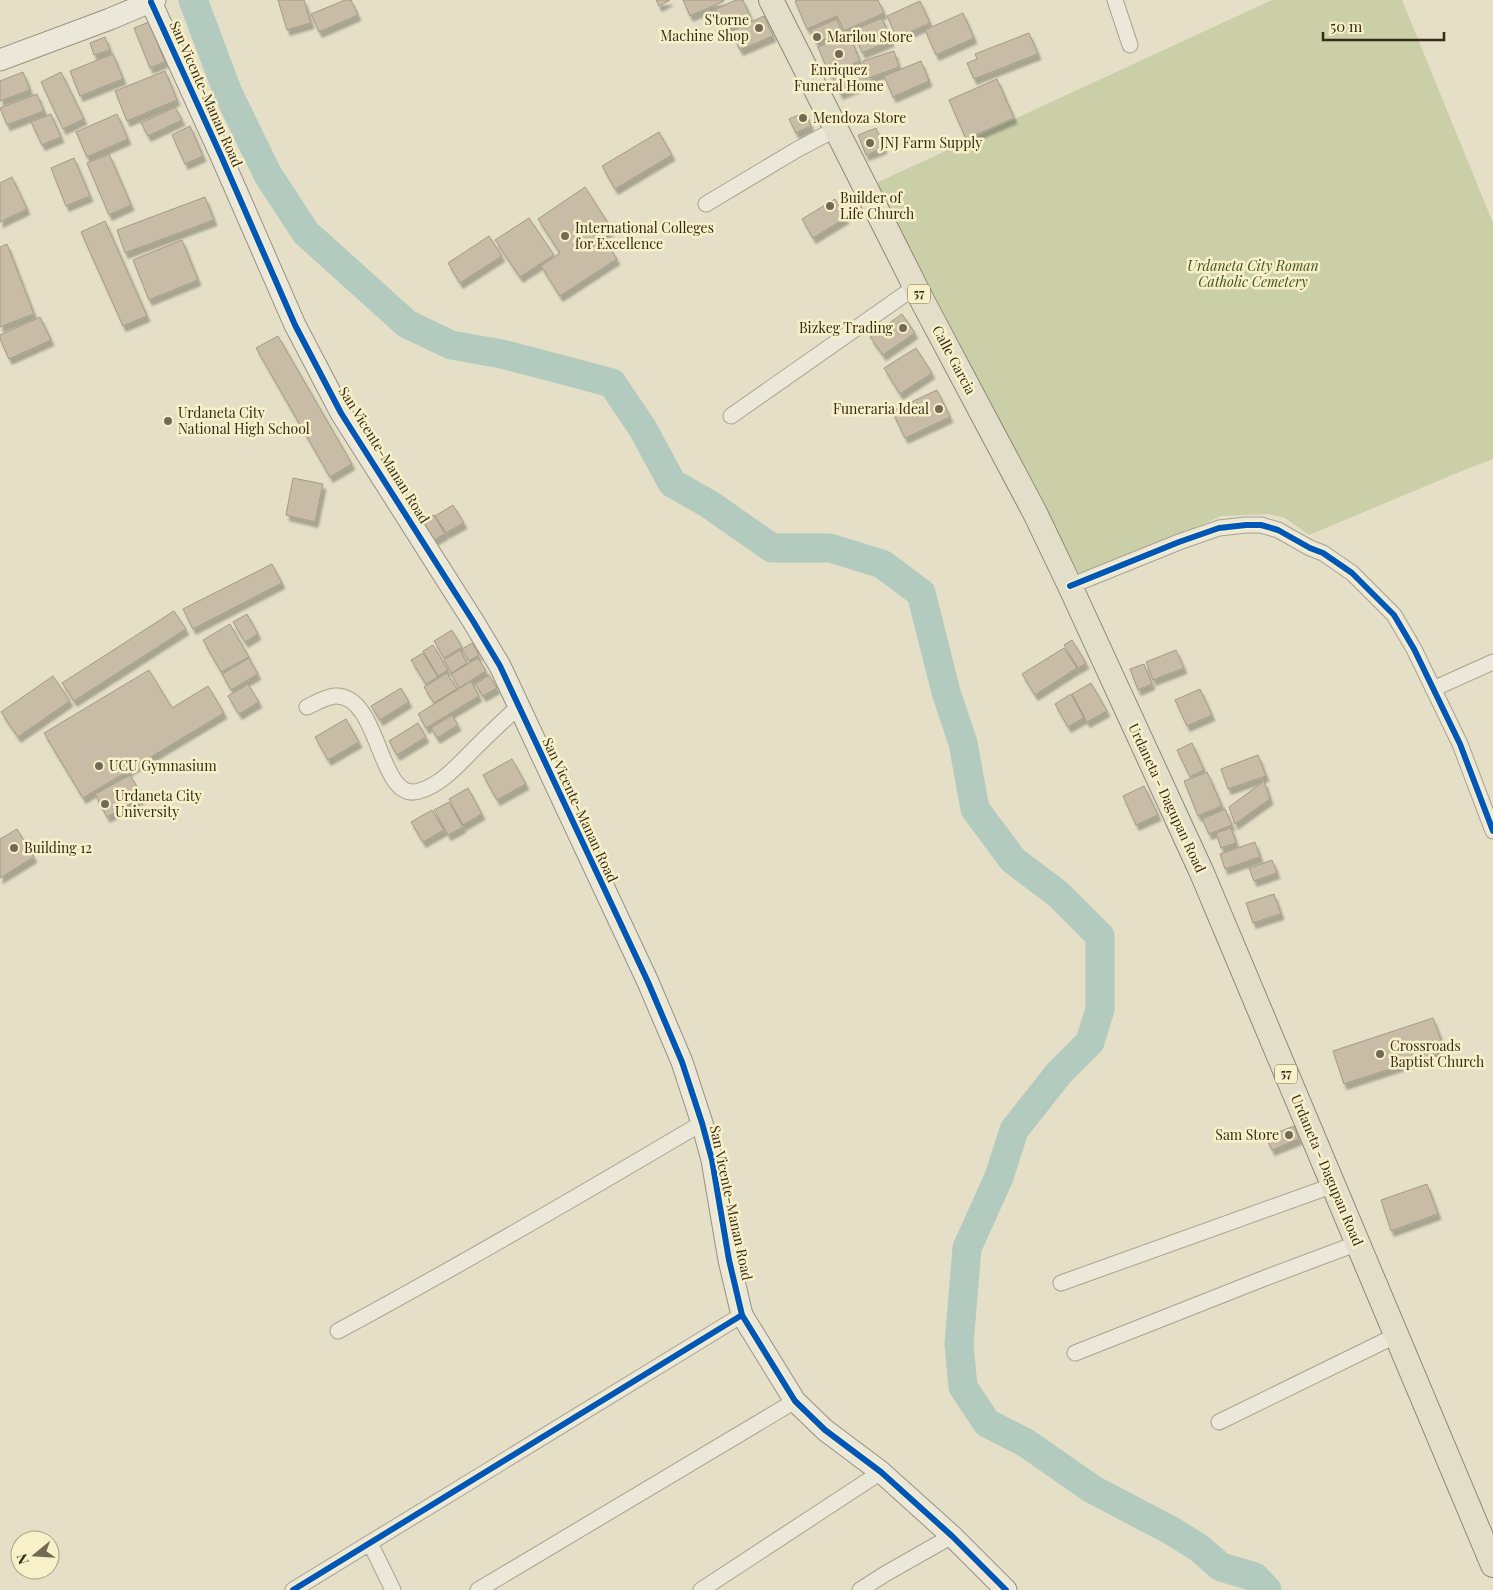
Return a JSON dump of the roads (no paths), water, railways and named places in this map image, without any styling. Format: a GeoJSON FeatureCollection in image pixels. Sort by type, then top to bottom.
{"type":"FeatureCollection","features":[{"type":"Feature","properties":{"kind":"main road","name":"Calle Garcia"},"geometry":{"type":"LineString","coordinates":[[771,0],[915,287],[1031,506],[1070,586]]}},
{"type":"Feature","properties":{"kind":"main road","name":"Urdaneta - Dagupan Road"},"geometry":{"type":"LineString","coordinates":[[1070,586],[1202,873],[1493,1565]]}},
{"type":"Feature","properties":{"kind":"street"},"geometry":{"type":"LineString","coordinates":[[1115,0],[1130,46]]}},
{"type":"Feature","properties":{"kind":"street"},"geometry":{"type":"LineString","coordinates":[[0,60],[153,1]]}},
{"type":"Feature","properties":{"kind":"street","name":"San Vicente-Manan Road"},"geometry":{"type":"LineString","coordinates":[[153,1],[295,326],[340,413],[500,666],[648,982],[682,1062],[702,1123],[712,1160],[729,1260],[742,1315],[795,1401],[824,1430],[881,1472],[952,1536],[1006,1590]]}},
{"type":"Feature","properties":{"kind":"street"},"geometry":{"type":"LineString","coordinates":[[706,204],[798,149],[836,129]]}},
{"type":"Feature","properties":{"kind":"street"},"geometry":{"type":"LineString","coordinates":[[731,416],[915,287]]}},
{"type":"Feature","properties":{"kind":"street"},"geometry":{"type":"LineString","coordinates":[[1070,586],[1162,548],[1219,528],[1246,525],[1261,525],[1278,530],[1330,558],[1352,573],[1394,615],[1414,649],[1460,744],[1493,831]]}},
{"type":"Feature","properties":{"kind":"street"},"geometry":{"type":"LineString","coordinates":[[1433,689],[1493,662]]}},
{"type":"Feature","properties":{"kind":"street"},"geometry":{"type":"LineString","coordinates":[[307,707],[327,698],[337,696],[353,701],[361,711],[375,737],[392,777],[398,786],[413,793],[421,791],[447,775],[518,707]]}},
{"type":"Feature","properties":{"kind":"street"},"geometry":{"type":"LineString","coordinates":[[338,1331],[538,1220],[702,1123]]}},
{"type":"Feature","properties":{"kind":"street"},"geometry":{"type":"LineString","coordinates":[[1062,1283],[1334,1185]]}},
{"type":"Feature","properties":{"kind":"street"},"geometry":{"type":"LineString","coordinates":[[1075,1354],[1256,1281],[1358,1243]]}},
{"type":"Feature","properties":{"kind":"street"},"geometry":{"type":"LineString","coordinates":[[293,1590],[742,1315]]}},
{"type":"Feature","properties":{"kind":"street"},"geometry":{"type":"LineString","coordinates":[[1219,1422],[1397,1335]]}},
{"type":"Feature","properties":{"kind":"street"},"geometry":{"type":"LineString","coordinates":[[478,1590],[795,1401]]}},
{"type":"Feature","properties":{"kind":"street"},"geometry":{"type":"LineString","coordinates":[[701,1590],[881,1472]]}},
{"type":"Feature","properties":{"kind":"street"},"geometry":{"type":"LineString","coordinates":[[860,1590],[952,1536]]}},
{"type":"Feature","properties":{"kind":"street"},"geometry":{"type":"LineString","coordinates":[[370,1543],[393,1590]]}},
{"type":"Feature","properties":{"kind":"waterway"},"geometry":{"type":"LineString","coordinates":[[193,0],[228,93],[268,175],[306,233],[407,324],[451,345],[502,354],[612,383],[643,429],[672,483],[709,504],[772,548],[830,548],[882,564],[921,593],[946,692],[963,743],[975,809],[1013,860],[1058,894],[1100,936],[1100,1009],[1090,1042],[1059,1073],[1014,1130],[999,1177],[967,1248],[959,1344],[963,1387],[987,1423],[1026,1443],[1092,1489],[1172,1531],[1199,1548],[1221,1567],[1255,1577],[1267,1590]]}},
{"type":"Feature","properties":{"kind":"place","name":"S'torne Machine Shop"},"geometry":{"type":"Point","coordinates":[759,28]}},
{"type":"Feature","properties":{"kind":"place","name":"Marilou Store"},"geometry":{"type":"Point","coordinates":[817,37]}},
{"type":"Feature","properties":{"kind":"place","name":"Enriquez Funeral Home"},"geometry":{"type":"Point","coordinates":[839,54]}},
{"type":"Feature","properties":{"kind":"place","name":"Mendoza Store"},"geometry":{"type":"Point","coordinates":[803,118]}},
{"type":"Feature","properties":{"kind":"place","name":"JNJ Farm Supply"},"geometry":{"type":"Point","coordinates":[870,143]}},
{"type":"Feature","properties":{"kind":"place","name":"Builder of Life Church"},"geometry":{"type":"Point","coordinates":[830,206]}},
{"type":"Feature","properties":{"kind":"place","name":"International Colleges for Excellence"},"geometry":{"type":"Point","coordinates":[565,236]}},
{"type":"Feature","properties":{"kind":"place","name":"Bizkeg Trading"},"geometry":{"type":"Point","coordinates":[903,328]}},
{"type":"Feature","properties":{"kind":"place","name":"Funeraria Ideal"},"geometry":{"type":"Point","coordinates":[939,409]}},
{"type":"Feature","properties":{"kind":"place","name":"Urdaneta City National High School"},"geometry":{"type":"Point","coordinates":[168,421]}},
{"type":"Feature","properties":{"kind":"place","name":"UCU Gymnasium"},"geometry":{"type":"Point","coordinates":[99,766]}},
{"type":"Feature","properties":{"kind":"place","name":"Urdaneta City University"},"geometry":{"type":"Point","coordinates":[105,804]}},
{"type":"Feature","properties":{"kind":"place","name":"Building 12"},"geometry":{"type":"Point","coordinates":[14,848]}},
{"type":"Feature","properties":{"kind":"place","name":"Crossroads Baptist Church"},"geometry":{"type":"Point","coordinates":[1380,1054]}},
{"type":"Feature","properties":{"kind":"place","name":"Sam Store"},"geometry":{"type":"Point","coordinates":[1289,1135]}},
{"type":"Feature","properties":{"kind":"park label","name":"Urdaneta City Roman Catholic Cemetery"},"geometry":{"type":"Point","coordinates":[1253,274]}}]}
